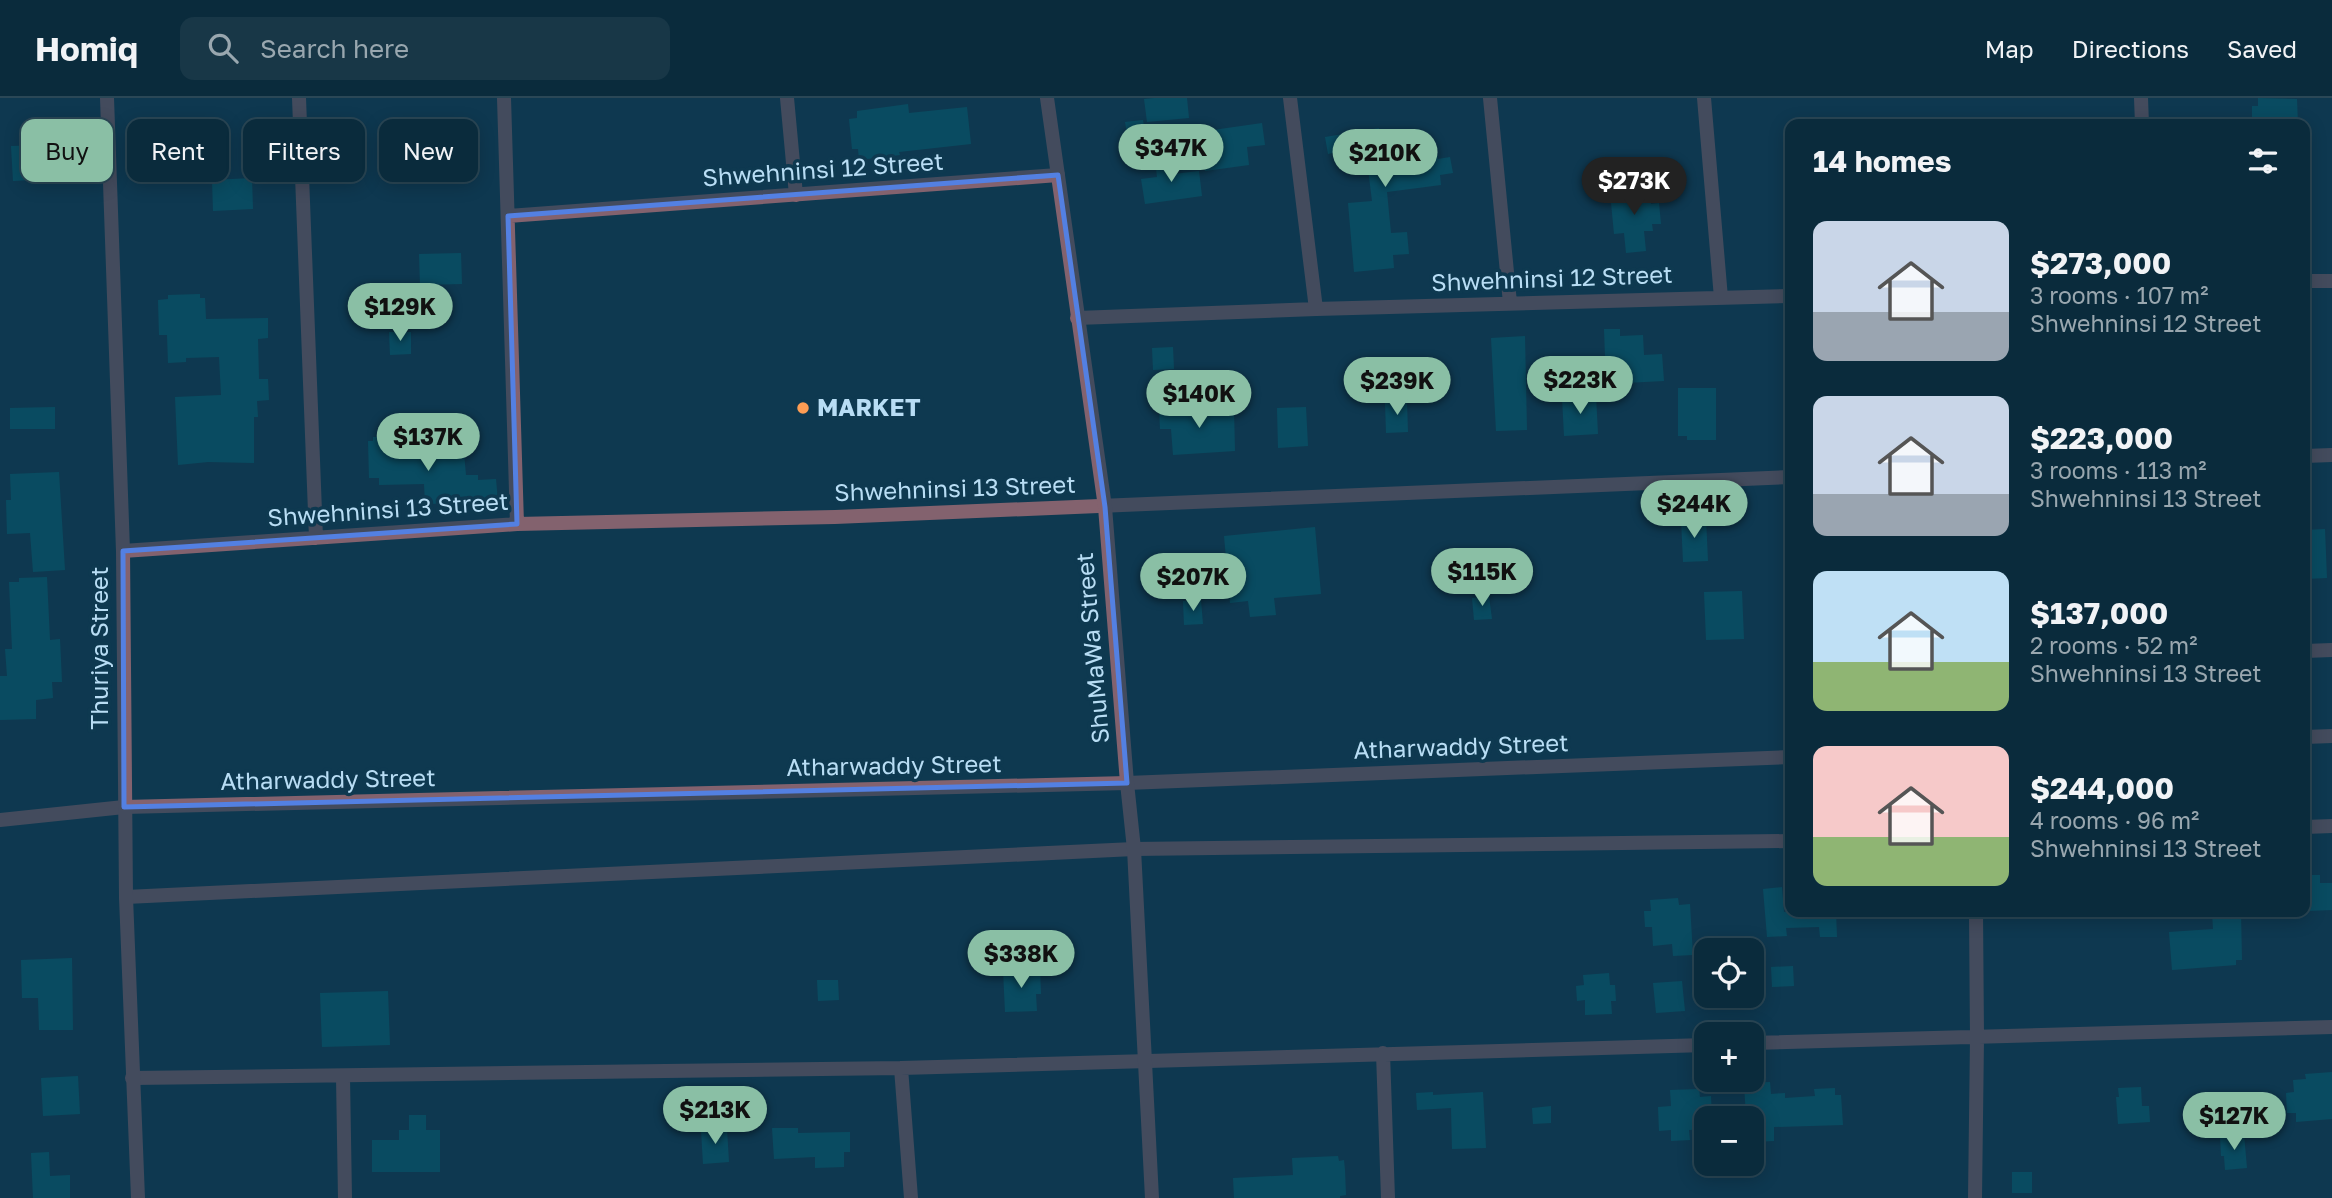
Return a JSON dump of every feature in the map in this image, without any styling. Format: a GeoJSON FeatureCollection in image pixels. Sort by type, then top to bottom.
{"type":"FeatureCollection","features":[{"type":"Feature","properties":{"kind":"street","name":"Thuriya Street"},"geometry":{"type":"LineString","coordinates":[[107,98],[122,551],[126,897],[138,1198]]}},
{"type":"Feature","properties":{"kind":"street"},"geometry":{"type":"LineString","coordinates":[[299,98],[316,538]]}},
{"type":"Feature","properties":{"kind":"street"},"geometry":{"type":"LineString","coordinates":[[504,98],[517,524]]}},
{"type":"Feature","properties":{"kind":"street"},"geometry":{"type":"LineString","coordinates":[[787,98],[796,195]]}},
{"type":"Feature","properties":{"kind":"street","name":"ShuMaWa Street"},"geometry":{"type":"LineString","coordinates":[[1047,98],[1105,506],[1134,849],[1152,1198]]}},
{"type":"Feature","properties":{"kind":"street"},"geometry":{"type":"LineString","coordinates":[[1290,98],[1316,309]]}},
{"type":"Feature","properties":{"kind":"street"},"geometry":{"type":"LineString","coordinates":[[1490,98],[1510,303]]}},
{"type":"Feature","properties":{"kind":"street"},"geometry":{"type":"LineString","coordinates":[[1704,98],[1721,298]]}},
{"type":"Feature","properties":{"kind":"street"},"geometry":{"type":"LineString","coordinates":[[2141,98],[2142,119]]}},
{"type":"Feature","properties":{"kind":"street","name":"Shwehninsi 12 Street"},"geometry":{"type":"LineString","coordinates":[[508,216],[1058,175]]}},
{"type":"Feature","properties":{"kind":"street"},"geometry":{"type":"LineString","coordinates":[[2310,281],[2332,281]]}},
{"type":"Feature","properties":{"kind":"street","name":"Shwehninsi 12 Street"},"geometry":{"type":"LineString","coordinates":[[1077,318],[1785,296]]}},
{"type":"Feature","properties":{"kind":"street"},"geometry":{"type":"LineString","coordinates":[[2310,456],[2332,455]]}},
{"type":"Feature","properties":{"kind":"street","name":"Shwehninsi 13 Street"},"geometry":{"type":"LineString","coordinates":[[122,551],[517,524],[835,517],[1785,477]]}},
{"type":"Feature","properties":{"kind":"street"},"geometry":{"type":"LineString","coordinates":[[2310,651],[2332,650]]}},
{"type":"Feature","properties":{"kind":"street"},"geometry":{"type":"LineString","coordinates":[[2310,737],[2332,736]]}},
{"type":"Feature","properties":{"kind":"street","name":"Atharwaddy Street"},"geometry":{"type":"LineString","coordinates":[[0,820],[124,807],[1127,783],[1785,757]]}},
{"type":"Feature","properties":{"kind":"street"},"geometry":{"type":"LineString","coordinates":[[2310,827],[2332,826]]}},
{"type":"Feature","properties":{"kind":"street"},"geometry":{"type":"LineString","coordinates":[[126,897],[1134,849],[1785,841]]}},
{"type":"Feature","properties":{"kind":"street"},"geometry":{"type":"LineString","coordinates":[[1975,1198],[1976,917]]}},
{"type":"Feature","properties":{"kind":"street"},"geometry":{"type":"LineString","coordinates":[[1764,1043],[2332,1027]]}},
{"type":"Feature","properties":{"kind":"street"},"geometry":{"type":"LineString","coordinates":[[132,1078],[901,1068],[1694,1045]]}},
{"type":"Feature","properties":{"kind":"street"},"geometry":{"type":"LineString","coordinates":[[1382,1053],[1388,1198]]}},
{"type":"Feature","properties":{"kind":"street"},"geometry":{"type":"LineString","coordinates":[[901,1068],[911,1198]]}},
{"type":"Feature","properties":{"kind":"street"},"geometry":{"type":"LineString","coordinates":[[343,1077],[345,1198]]}},
{"type":"Feature","properties":{"kind":"highlighted area"},"geometry":{"type":"Polygon","coordinates":[[[1058,175],[1105,507],[1127,783],[124,807],[123,551],[517,524],[508,216],[1058,175]]]}},
{"type":"Feature","properties":{"kind":"building"},"geometry":{"type":"Polygon","coordinates":[[[1187,98],[1189,118],[1147,122],[1144,99],[1187,98]]]}},
{"type":"Feature","properties":{"kind":"building"},"geometry":{"type":"Polygon","coordinates":[[[2258,98],[2297,99],[2298,119],[2252,119],[2252,106],[2258,106],[2258,98]]]}},
{"type":"Feature","properties":{"kind":"building"},"geometry":{"type":"Polygon","coordinates":[[[908,104],[909,113],[967,107],[971,144],[899,152],[900,155],[859,160],[858,149],[852,149],[849,119],[857,118],[857,111],[908,104]]]}},
{"type":"Feature","properties":{"kind":"building"},"geometry":{"type":"Polygon","coordinates":[[[1143,120],[1146,138],[1128,141],[1125,122],[1143,120]]]}},
{"type":"Feature","properties":{"kind":"building"},"geometry":{"type":"Polygon","coordinates":[[[1262,123],[1265,145],[1247,147],[1249,165],[1205,171],[1199,132],[1262,123]]]}},
{"type":"Feature","properties":{"kind":"building"},"geometry":{"type":"Polygon","coordinates":[[[1379,128],[1380,134],[1419,129],[1421,149],[1436,147],[1438,159],[1450,157],[1453,173],[1440,175],[1441,185],[1387,192],[1391,233],[1407,232],[1409,254],[1393,255],[1394,268],[1354,272],[1348,203],[1372,201],[1368,169],[1358,171],[1356,163],[1352,163],[1350,149],[1328,154],[1325,137],[1379,128]]]}},
{"type":"Feature","properties":{"kind":"building"},"geometry":{"type":"Polygon","coordinates":[[[11,146],[21,146],[21,181],[13,181],[11,146]]]}},
{"type":"Feature","properties":{"kind":"building"},"geometry":{"type":"Polygon","coordinates":[[[1172,158],[1174,174],[1199,171],[1202,196],[1145,204],[1141,179],[1157,177],[1155,160],[1172,158]]]}},
{"type":"Feature","properties":{"kind":"building"},"geometry":{"type":"Polygon","coordinates":[[[243,178],[243,182],[252,182],[253,209],[213,211],[212,182],[229,182],[229,179],[243,178]]]}},
{"type":"Feature","properties":{"kind":"building"},"geometry":{"type":"Polygon","coordinates":[[[1649,188],[1651,204],[1659,203],[1661,224],[1652,224],[1653,231],[1644,231],[1646,251],[1626,253],[1624,233],[1614,234],[1610,192],[1649,188]]]}},
{"type":"Feature","properties":{"kind":"building"},"geometry":{"type":"Polygon","coordinates":[[[461,253],[462,284],[420,285],[419,254],[461,253]]]}},
{"type":"Feature","properties":{"kind":"building"},"geometry":{"type":"Polygon","coordinates":[[[200,294],[200,298],[205,298],[206,319],[268,318],[268,338],[258,339],[259,379],[268,379],[269,400],[257,401],[258,417],[254,417],[254,463],[208,462],[178,465],[175,397],[221,395],[219,357],[186,358],[186,362],[168,363],[167,335],[159,335],[158,300],[168,299],[168,295],[200,294]]]}},
{"type":"Feature","properties":{"kind":"building"},"geometry":{"type":"Polygon","coordinates":[[[1604,329],[1620,329],[1620,336],[1643,335],[1644,355],[1662,354],[1664,381],[1606,384],[1604,329]]]}},
{"type":"Feature","properties":{"kind":"building"},"geometry":{"type":"Polygon","coordinates":[[[389,332],[411,332],[411,354],[390,355],[389,332]]]}},
{"type":"Feature","properties":{"kind":"building"},"geometry":{"type":"Polygon","coordinates":[[[1525,336],[1527,430],[1496,431],[1491,338],[1525,336]]]}},
{"type":"Feature","properties":{"kind":"building"},"geometry":{"type":"Polygon","coordinates":[[[1173,347],[1174,369],[1153,370],[1152,348],[1173,347]]]}},
{"type":"Feature","properties":{"kind":"building"},"geometry":{"type":"Polygon","coordinates":[[[1678,388],[1716,388],[1716,440],[1687,440],[1687,436],[1678,436],[1678,388]]]}},
{"type":"Feature","properties":{"kind":"building"},"geometry":{"type":"Polygon","coordinates":[[[1596,395],[1598,434],[1564,436],[1562,397],[1596,395]]]}},
{"type":"Feature","properties":{"kind":"building"},"geometry":{"type":"Polygon","coordinates":[[[1407,401],[1408,432],[1386,433],[1385,402],[1407,401]]]}},
{"type":"Feature","properties":{"kind":"building"},"geometry":{"type":"Polygon","coordinates":[[[1190,406],[1191,411],[1234,409],[1235,451],[1173,455],[1171,429],[1160,429],[1159,408],[1190,406]]]}},
{"type":"Feature","properties":{"kind":"building"},"geometry":{"type":"Polygon","coordinates":[[[55,407],[55,429],[10,429],[10,408],[55,407]]]}},
{"type":"Feature","properties":{"kind":"building"},"geometry":{"type":"Polygon","coordinates":[[[1306,407],[1308,446],[1278,448],[1277,408],[1306,407]]]}},
{"type":"Feature","properties":{"kind":"building"},"geometry":{"type":"Polygon","coordinates":[[[373,437],[388,437],[389,440],[412,439],[412,456],[464,453],[466,475],[478,475],[478,480],[496,479],[498,502],[425,504],[424,484],[379,485],[379,478],[369,478],[368,441],[373,441],[373,437]]]}},
{"type":"Feature","properties":{"kind":"building"},"geometry":{"type":"Polygon","coordinates":[[[59,472],[65,570],[33,572],[30,533],[7,534],[6,500],[11,500],[10,474],[59,472]]]}},
{"type":"Feature","properties":{"kind":"building"},"geometry":{"type":"Polygon","coordinates":[[[1706,518],[1708,561],[1683,562],[1681,519],[1706,518]]]}},
{"type":"Feature","properties":{"kind":"building"},"geometry":{"type":"Polygon","coordinates":[[[1315,527],[1321,594],[1274,598],[1276,615],[1250,617],[1248,601],[1230,603],[1224,536],[1315,527]]]}},
{"type":"Feature","properties":{"kind":"building"},"geometry":{"type":"Polygon","coordinates":[[[2325,529],[2327,578],[2310,579],[2310,530],[2325,529]]]}},
{"type":"Feature","properties":{"kind":"building"},"geometry":{"type":"Polygon","coordinates":[[[47,577],[50,640],[60,639],[62,682],[52,682],[53,698],[36,700],[36,719],[0,720],[0,676],[7,676],[5,649],[12,649],[9,582],[19,582],[19,578],[47,577]]]}},
{"type":"Feature","properties":{"kind":"building"},"geometry":{"type":"Polygon","coordinates":[[[1742,591],[1744,639],[1706,640],[1704,592],[1742,591]]]}},
{"type":"Feature","properties":{"kind":"building"},"geometry":{"type":"Polygon","coordinates":[[[1489,596],[1492,619],[1474,620],[1472,598],[1489,596]]]}},
{"type":"Feature","properties":{"kind":"building"},"geometry":{"type":"Polygon","coordinates":[[[1201,600],[1203,624],[1184,625],[1183,601],[1201,600]]]}},
{"type":"Feature","properties":{"kind":"building"},"geometry":{"type":"Polygon","coordinates":[[[2310,875],[2320,875],[2320,883],[2332,883],[2332,910],[2310,911],[2310,875]]]}},
{"type":"Feature","properties":{"kind":"building"},"geometry":{"type":"Polygon","coordinates":[[[1782,887],[1785,917],[1836,917],[1837,937],[1820,937],[1819,927],[1786,928],[1787,936],[1767,937],[1763,889],[1782,887]]]}},
{"type":"Feature","properties":{"kind":"building"},"geometry":{"type":"Polygon","coordinates":[[[1678,898],[1679,905],[1690,904],[1693,955],[1673,956],[1672,944],[1653,946],[1652,927],[1645,927],[1644,911],[1651,911],[1650,900],[1678,898]]]}},
{"type":"Feature","properties":{"kind":"building"},"geometry":{"type":"Polygon","coordinates":[[[2212,917],[2241,917],[2242,960],[2236,960],[2236,965],[2172,970],[2169,932],[2213,929],[2212,917]]]}},
{"type":"Feature","properties":{"kind":"building"},"geometry":{"type":"Polygon","coordinates":[[[72,958],[73,1030],[39,1030],[38,998],[22,998],[21,960],[72,958]]]}},
{"type":"Feature","properties":{"kind":"building"},"geometry":{"type":"Polygon","coordinates":[[[1793,966],[1794,986],[1772,987],[1771,967],[1793,966]]]}},
{"type":"Feature","properties":{"kind":"building"},"geometry":{"type":"Polygon","coordinates":[[[1040,969],[1041,994],[1036,994],[1037,1011],[1005,1012],[1003,970],[1040,969]]]}},
{"type":"Feature","properties":{"kind":"building"},"geometry":{"type":"Polygon","coordinates":[[[1609,973],[1610,985],[1615,985],[1616,1001],[1611,1001],[1612,1014],[1585,1015],[1585,1000],[1577,1001],[1576,986],[1584,985],[1583,975],[1609,973]]]}},
{"type":"Feature","properties":{"kind":"building"},"geometry":{"type":"Polygon","coordinates":[[[817,980],[838,980],[839,1000],[818,1001],[817,980]]]}},
{"type":"Feature","properties":{"kind":"building"},"geometry":{"type":"Polygon","coordinates":[[[1682,981],[1685,1011],[1656,1013],[1653,983],[1682,981]]]}},
{"type":"Feature","properties":{"kind":"building"},"geometry":{"type":"Polygon","coordinates":[[[388,991],[390,1045],[322,1047],[320,993],[388,991]]]}},
{"type":"Feature","properties":{"kind":"building"},"geometry":{"type":"Polygon","coordinates":[[[2332,1072],[2332,1119],[2296,1122],[2296,1113],[2287,1113],[2286,1093],[2294,1092],[2293,1080],[2306,1079],[2305,1074],[2332,1072]]]}},
{"type":"Feature","properties":{"kind":"building"},"geometry":{"type":"Polygon","coordinates":[[[78,1076],[80,1114],[43,1116],[41,1078],[78,1076]]]}},
{"type":"Feature","properties":{"kind":"building"},"geometry":{"type":"Polygon","coordinates":[[[1764,1082],[1770,1082],[1771,1094],[1785,1093],[1785,1098],[1815,1096],[1814,1089],[1835,1088],[1835,1095],[1841,1095],[1843,1125],[1774,1127],[1774,1141],[1764,1141],[1764,1106],[1745,1106],[1745,1092],[1764,1092],[1764,1082]]]}},
{"type":"Feature","properties":{"kind":"building"},"geometry":{"type":"Polygon","coordinates":[[[2141,1087],[2142,1106],[2149,1106],[2150,1122],[2118,1124],[2118,1088],[2141,1087]]]}},
{"type":"Feature","properties":{"kind":"building"},"geometry":{"type":"Polygon","coordinates":[[[1694,1089],[1694,1092],[1699,1092],[1700,1097],[1711,1096],[1711,1106],[1694,1106],[1694,1130],[1689,1130],[1690,1140],[1671,1141],[1671,1130],[1659,1131],[1658,1107],[1671,1106],[1670,1090],[1694,1089]]]}},
{"type":"Feature","properties":{"kind":"building"},"geometry":{"type":"Polygon","coordinates":[[[1433,1092],[1433,1095],[1483,1092],[1486,1148],[1452,1149],[1451,1108],[1417,1110],[1416,1093],[1433,1092]]]}},
{"type":"Feature","properties":{"kind":"building"},"geometry":{"type":"Polygon","coordinates":[[[2216,1103],[2220,1119],[2205,1123],[2201,1106],[2216,1103]]]}},
{"type":"Feature","properties":{"kind":"building"},"geometry":{"type":"Polygon","coordinates":[[[1551,1106],[1551,1123],[1533,1124],[1532,1108],[1551,1106]]]}},
{"type":"Feature","properties":{"kind":"building"},"geometry":{"type":"Polygon","coordinates":[[[409,1115],[426,1115],[426,1130],[440,1130],[440,1172],[372,1172],[372,1140],[399,1140],[399,1130],[409,1130],[409,1115]]]}},
{"type":"Feature","properties":{"kind":"building"},"geometry":{"type":"Polygon","coordinates":[[[772,1128],[798,1128],[798,1133],[850,1132],[850,1152],[844,1152],[844,1167],[815,1168],[815,1157],[774,1159],[772,1128]]]}},
{"type":"Feature","properties":{"kind":"building"},"geometry":{"type":"Polygon","coordinates":[[[727,1129],[729,1162],[703,1164],[701,1130],[727,1129]]]}},
{"type":"Feature","properties":{"kind":"building"},"geometry":{"type":"Polygon","coordinates":[[[2244,1134],[2247,1168],[2225,1170],[2220,1137],[2244,1134]]]}},
{"type":"Feature","properties":{"kind":"building"},"geometry":{"type":"Polygon","coordinates":[[[49,1152],[50,1176],[70,1175],[70,1198],[33,1198],[31,1153],[49,1152]]]}},
{"type":"Feature","properties":{"kind":"building"},"geometry":{"type":"Polygon","coordinates":[[[1338,1156],[1339,1161],[1344,1160],[1345,1170],[1346,1195],[1340,1198],[1234,1198],[1233,1178],[1293,1175],[1292,1158],[1338,1156]]]}},
{"type":"Feature","properties":{"kind":"building"},"geometry":{"type":"Polygon","coordinates":[[[2012,1172],[2032,1172],[2032,1193],[2012,1193],[2012,1172]]]}},
{"type":"Feature","properties":{"kind":"place","name":"MARKET"},"geometry":{"type":"Point","coordinates":[803,408]}}]}
